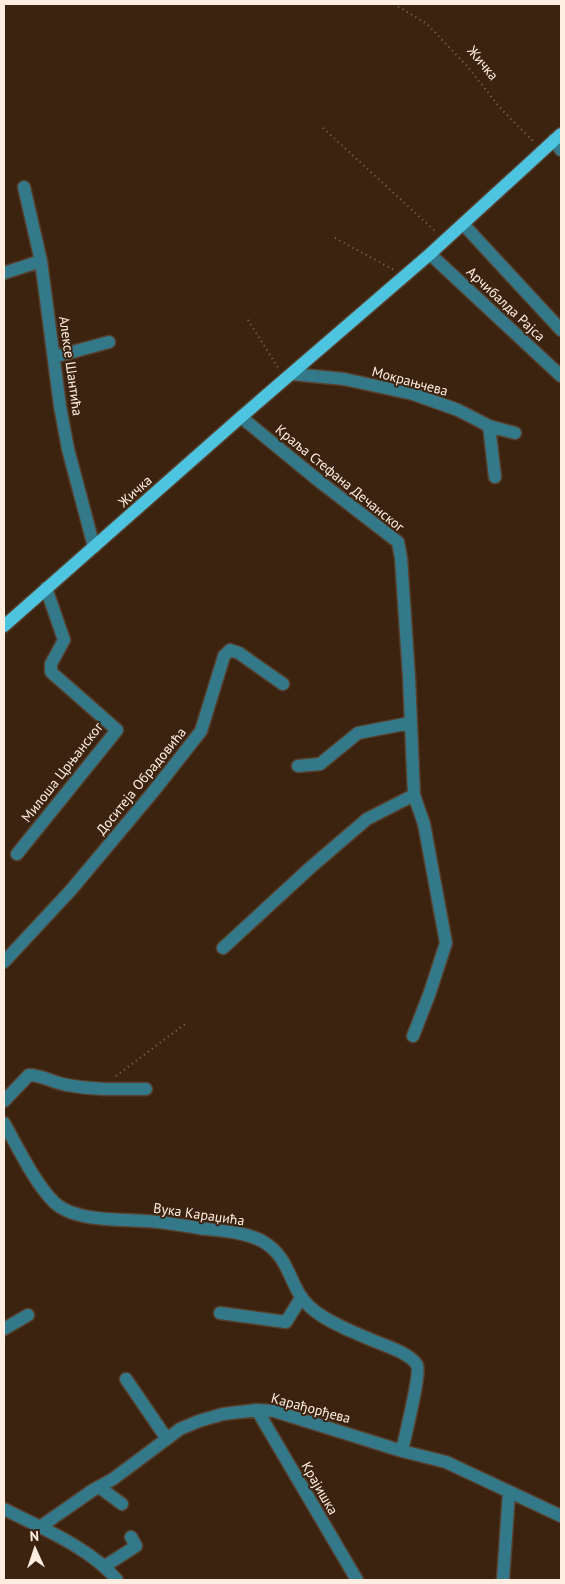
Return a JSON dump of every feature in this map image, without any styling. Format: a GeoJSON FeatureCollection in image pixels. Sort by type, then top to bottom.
{"type":"FeatureCollection","features":[{"type":"Feature","properties":{"kind":"main road","name":"Жичка"},"geometry":{"type":"LineString","coordinates":[[4,626],[241,417],[430,254],[542,151],[559,142]]}},
{"type":"Feature","properties":{"kind":"street","name":"Алексе Шантића"},"geometry":{"type":"LineString","coordinates":[[24,187],[41,262],[60,406],[68,449],[94,547]]}},
{"type":"Feature","properties":{"kind":"street"},"geometry":{"type":"LineString","coordinates":[[463,224],[561,330]]}},
{"type":"Feature","properties":{"kind":"street","name":"Арчибалда Рајса"},"geometry":{"type":"LineString","coordinates":[[430,254],[561,376]]}},
{"type":"Feature","properties":{"kind":"street"},"geometry":{"type":"LineString","coordinates":[[4,273],[41,262]]}},
{"type":"Feature","properties":{"kind":"street"},"geometry":{"type":"LineString","coordinates":[[54,357],[109,342]]}},
{"type":"Feature","properties":{"kind":"street","name":"Мокрањчева"},"geometry":{"type":"LineString","coordinates":[[289,376],[344,379],[413,394],[458,410],[489,426],[514,433]]}},
{"type":"Feature","properties":{"kind":"street","name":"Краља Стефана Дечанског"},"geometry":{"type":"LineString","coordinates":[[241,417],[398,542],[401,558],[414,795],[424,824],[446,943],[413,1036]]}},
{"type":"Feature","properties":{"kind":"street"},"geometry":{"type":"LineString","coordinates":[[489,426],[495,477]]}},
{"type":"Feature","properties":{"kind":"street","name":"Милоша Црњанског"},"geometry":{"type":"LineString","coordinates":[[17,854],[117,730],[50,672],[51,664],[64,640],[46,588]]}},
{"type":"Feature","properties":{"kind":"street","name":"Доситеја Обрадовића"},"geometry":{"type":"LineString","coordinates":[[4,962],[71,890],[154,792],[201,731],[224,656],[230,650],[239,653],[283,684]]}},
{"type":"Feature","properties":{"kind":"street"},"geometry":{"type":"LineString","coordinates":[[298,766],[320,764],[358,733],[410,723]]}},
{"type":"Feature","properties":{"kind":"street"},"geometry":{"type":"LineString","coordinates":[[224,948],[367,819],[414,795]]}},
{"type":"Feature","properties":{"kind":"street"},"geometry":{"type":"LineString","coordinates":[[4,1101],[29,1075],[38,1075],[66,1085],[146,1089]]}},
{"type":"Feature","properties":{"kind":"street","name":"Вука Караџића"},"geometry":{"type":"LineString","coordinates":[[4,1123],[52,1201],[67,1211],[87,1217],[152,1221],[240,1233],[260,1240],[274,1249],[283,1259],[302,1298],[309,1307],[325,1318],[402,1352],[412,1359],[417,1365],[418,1380],[402,1451]]}},
{"type":"Feature","properties":{"kind":"street"},"geometry":{"type":"LineString","coordinates":[[220,1314],[286,1322],[302,1298]]}},
{"type":"Feature","properties":{"kind":"street"},"geometry":{"type":"LineString","coordinates":[[4,1329],[28,1315]]}},
{"type":"Feature","properties":{"kind":"street"},"geometry":{"type":"LineString","coordinates":[[126,1379],[167,1439]]}},
{"type":"Feature","properties":{"kind":"street","name":"Карађорђева"},"geometry":{"type":"LineString","coordinates":[[40,1527],[114,1479],[180,1429],[223,1414],[257,1410],[274,1411],[402,1451],[446,1462],[561,1516]]}},
{"type":"Feature","properties":{"kind":"street","name":"Крајишка"},"geometry":{"type":"LineString","coordinates":[[257,1410],[357,1580]]}},
{"type":"Feature","properties":{"kind":"street"},"geometry":{"type":"LineString","coordinates":[[99,1487],[122,1504]]}},
{"type":"Feature","properties":{"kind":"street"},"geometry":{"type":"LineString","coordinates":[[503,1580],[509,1492]]}},
{"type":"Feature","properties":{"kind":"street"},"geometry":{"type":"LineString","coordinates":[[4,1510],[40,1527],[75,1547],[105,1566],[117,1580]]}},
{"type":"Feature","properties":{"kind":"street"},"geometry":{"type":"LineString","coordinates":[[105,1566],[136,1546],[131,1537]]}},
{"type":"Feature","properties":{"kind":"path","name":"Жичка"},"geometry":{"type":"LineString","coordinates":[[394,4],[427,24],[467,66],[501,109],[542,151]]}},
{"type":"Feature","properties":{"kind":"path"},"geometry":{"type":"LineString","coordinates":[[323,128],[445,240]]}},
{"type":"Feature","properties":{"kind":"path"},"geometry":{"type":"LineString","coordinates":[[335,238],[404,276]]}},
{"type":"Feature","properties":{"kind":"path"},"geometry":{"type":"LineString","coordinates":[[248,320],[289,376]]}},
{"type":"Feature","properties":{"kind":"path"},"geometry":{"type":"LineString","coordinates":[[100,1088],[185,1024]]}}]}
